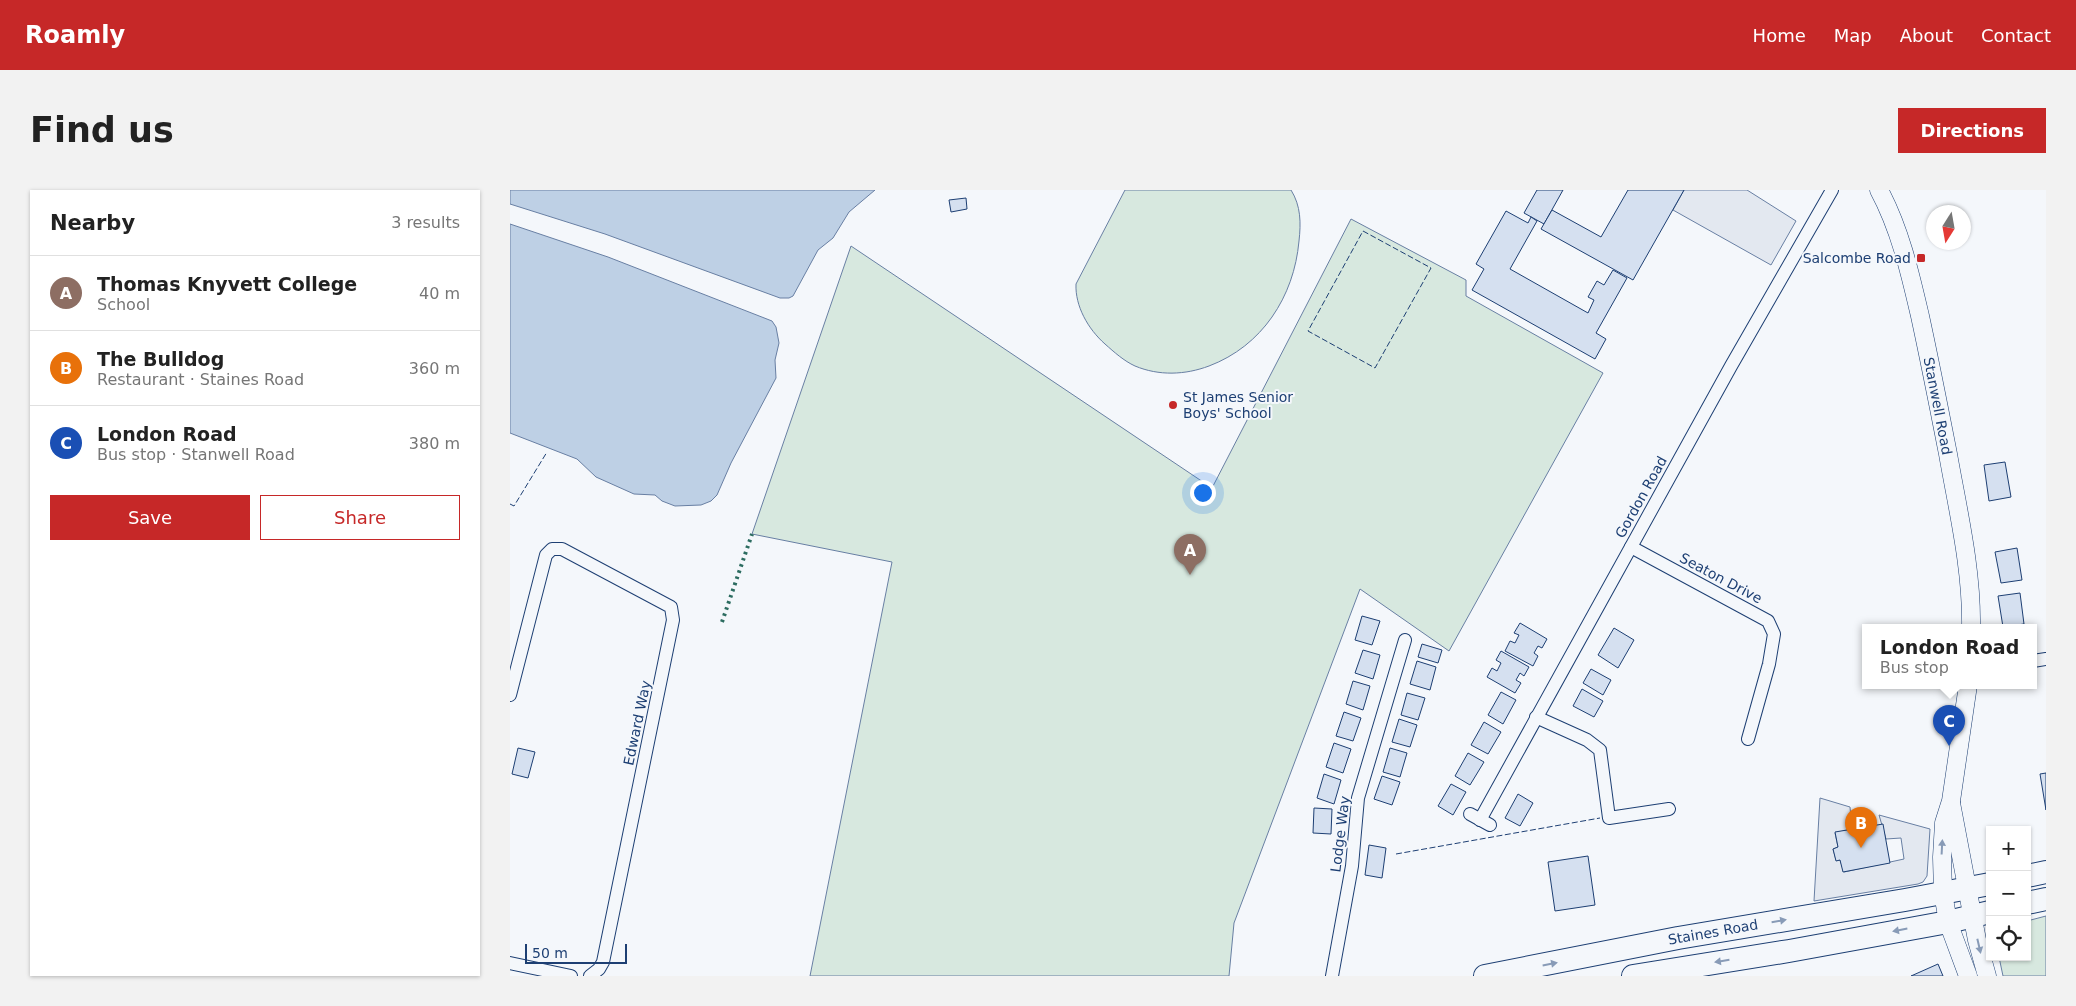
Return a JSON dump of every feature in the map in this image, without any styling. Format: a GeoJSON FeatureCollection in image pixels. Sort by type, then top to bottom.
{"type":"FeatureCollection","features":[{"type":"Feature","properties":{"kind":"highway"},"geometry":{"type":"LineString","coordinates":[[2031,875],[2046,872]]}},
{"type":"Feature","properties":{"kind":"highway","name":"Staines Road"},"geometry":{"type":"LineString","coordinates":[[1485,976],[1678,938],[1979,886]]}},
{"type":"Feature","properties":{"kind":"highway"},"geometry":{"type":"LineString","coordinates":[[2031,902],[2046,899]]}},
{"type":"Feature","properties":{"kind":"highway"},"geometry":{"type":"LineString","coordinates":[[1633,976],[1789,951],[1982,914]]}},
{"type":"Feature","properties":{"kind":"main road","name":"Stanwell Road"},"geometry":{"type":"LineString","coordinates":[[1879,190],[1900,240],[1910,273],[1933,375],[1965,551],[1972,606],[1971,624]]}},
{"type":"Feature","properties":{"kind":"main road"},"geometry":{"type":"LineString","coordinates":[[1967,689],[1951,801],[1944,824],[1943,893],[1948,922],[1968,976]]}},
{"type":"Feature","properties":{"kind":"main road"},"geometry":{"type":"LineString","coordinates":[[1951,801],[1979,886],[1987,976]]}},
{"type":"Feature","properties":{"kind":"street","name":"Gordon Road"},"geometry":{"type":"LineString","coordinates":[[1480,820],[1731,366],[1832,190]]}},
{"type":"Feature","properties":{"kind":"street","name":"Seaton Drive"},"geometry":{"type":"LineString","coordinates":[[1631,547],[1768,621],[1774,634],[1769,664],[1748,739]]}},
{"type":"Feature","properties":{"kind":"street","name":"Edward Way"},"geometry":{"type":"LineString","coordinates":[[510,694],[546,555],[552,548],[562,549],[671,607],[674,616],[604,962],[592,975]]}},
{"type":"Feature","properties":{"kind":"street","name":"Lodge Way"},"geometry":{"type":"LineString","coordinates":[[1332,976],[1352,866],[1358,798],[1405,640]]}},
{"type":"Feature","properties":{"kind":"street"},"geometry":{"type":"LineString","coordinates":[[1536,717],[1587,740],[1600,750],[1610,818],[1669,809]]}},
{"type":"Feature","properties":{"kind":"street"},"geometry":{"type":"LineString","coordinates":[[510,962],[571,976]]}},
{"type":"Feature","properties":{"kind":"shaded area"},"geometry":{"type":"Polygon","coordinates":[[[1125,190],[1291,190],[1298,208],[1300,228],[1296,262],[1282,300],[1272,317],[1245,346],[1228,357],[1200,369],[1181,373],[1163,373],[1144,369],[1127,362],[1105,344],[1093,331],[1080,309],[1076,284],[1125,190]]]}},
{"type":"Feature","properties":{"kind":"shaded area"},"geometry":{"type":"Polygon","coordinates":[[[1684,190],[1747,190],[1796,221],[1771,265],[1673,210],[1684,190]]]}},
{"type":"Feature","properties":{"kind":"shaded area"},"geometry":{"type":"Polygon","coordinates":[[[1351,219],[1466,280],[1466,296],[1603,373],[1449,651],[1360,589],[1234,923],[1229,976],[810,976],[892,562],[752,534],[851,246],[1212,488],[1351,219]]]}},
{"type":"Feature","properties":{"kind":"shaded area"},"geometry":{"type":"Polygon","coordinates":[[[1820,798],[1850,807],[1852,829],[1835,833],[1838,847],[1833,849],[1836,860],[1840,860],[1844,872],[1904,859],[1901,838],[1886,839],[1879,815],[1930,829],[1927,876],[1923,882],[1814,901],[1820,798]]]}},
{"type":"Feature","properties":{"kind":"shaded area"},"geometry":{"type":"Polygon","coordinates":[[[2046,916],[2046,976],[2003,976],[2000,961],[2031,961],[2031,920],[2046,916]]]}},
{"type":"Feature","properties":{"kind":"water"},"geometry":{"type":"Polygon","coordinates":[[[510,190],[875,190],[849,212],[833,238],[818,250],[793,296],[780,298],[605,234],[510,204],[510,190]]]}},
{"type":"Feature","properties":{"kind":"water"},"geometry":{"type":"Polygon","coordinates":[[[510,224],[608,257],[772,321],[776,327],[779,343],[775,360],[776,378],[731,463],[717,495],[711,501],[701,505],[675,506],[662,501],[655,495],[634,494],[596,477],[577,459],[510,433],[510,224]]]}},
{"type":"Feature","properties":{"kind":"building"},"geometry":{"type":"Polygon","coordinates":[[[1537,190],[1563,190],[1544,224],[1524,213],[1537,190]]]}},
{"type":"Feature","properties":{"kind":"building"},"geometry":{"type":"Polygon","coordinates":[[[1628,190],[1684,190],[1633,280],[1541,229],[1552,210],[1601,237],[1628,190]]]}},
{"type":"Feature","properties":{"kind":"building"},"geometry":{"type":"Polygon","coordinates":[[[966,198],[967,209],[951,212],[949,200],[966,198]]]}},
{"type":"Feature","properties":{"kind":"building"},"geometry":{"type":"Polygon","coordinates":[[[1506,211],[1528,223],[1531,217],[1537,221],[1510,269],[1588,313],[1594,300],[1588,297],[1597,281],[1604,285],[1613,270],[1627,278],[1596,333],[1606,339],[1595,359],[1472,290],[1484,269],[1476,264],[1506,211]]]}},
{"type":"Feature","properties":{"kind":"building"},"geometry":{"type":"Polygon","coordinates":[[[2005,462],[2011,497],[1989,501],[1984,465],[2005,462]]]}},
{"type":"Feature","properties":{"kind":"building"},"geometry":{"type":"Polygon","coordinates":[[[2017,548],[2022,580],[2001,583],[1995,552],[2017,548]]]}},
{"type":"Feature","properties":{"kind":"building"},"geometry":{"type":"Polygon","coordinates":[[[2020,593],[2024,624],[2003,624],[1998,596],[2020,593]]]}},
{"type":"Feature","properties":{"kind":"building"},"geometry":{"type":"Polygon","coordinates":[[[1362,616],[1380,621],[1372,645],[1355,640],[1362,616]]]}},
{"type":"Feature","properties":{"kind":"building"},"geometry":{"type":"Polygon","coordinates":[[[1520,623],[1547,639],[1542,648],[1538,646],[1534,653],[1538,656],[1533,666],[1505,651],[1510,641],[1515,643],[1519,635],[1514,633],[1520,623]]]}},
{"type":"Feature","properties":{"kind":"building"},"geometry":{"type":"Polygon","coordinates":[[[1614,628],[1634,640],[1618,668],[1598,655],[1614,628]]]}},
{"type":"Feature","properties":{"kind":"building"},"geometry":{"type":"Polygon","coordinates":[[[1422,644],[1442,650],[1438,663],[1418,657],[1422,644]]]}},
{"type":"Feature","properties":{"kind":"building"},"geometry":{"type":"Polygon","coordinates":[[[1363,650],[1380,655],[1373,679],[1355,673],[1363,650]]]}},
{"type":"Feature","properties":{"kind":"building"},"geometry":{"type":"Polygon","coordinates":[[[1501,651],[1529,667],[1524,676],[1520,673],[1516,680],[1521,683],[1515,693],[1487,677],[1492,668],[1497,671],[1501,663],[1496,660],[1501,651]]]}},
{"type":"Feature","properties":{"kind":"building"},"geometry":{"type":"Polygon","coordinates":[[[1417,661],[1436,667],[1430,690],[1410,684],[1417,661]]]}},
{"type":"Feature","properties":{"kind":"building"},"geometry":{"type":"Polygon","coordinates":[[[1591,669],[1611,680],[1603,695],[1583,683],[1591,669]]]}},
{"type":"Feature","properties":{"kind":"building"},"geometry":{"type":"Polygon","coordinates":[[[1353,681],[1370,686],[1363,710],[1346,704],[1353,681]]]}},
{"type":"Feature","properties":{"kind":"building"},"geometry":{"type":"Polygon","coordinates":[[[1582,689],[1603,701],[1594,717],[1573,706],[1582,689]]]}},
{"type":"Feature","properties":{"kind":"building"},"geometry":{"type":"Polygon","coordinates":[[[1501,692],[1516,700],[1503,724],[1488,715],[1501,692]]]}},
{"type":"Feature","properties":{"kind":"building"},"geometry":{"type":"Polygon","coordinates":[[[1407,693],[1425,698],[1418,720],[1401,715],[1407,693]]]}},
{"type":"Feature","properties":{"kind":"building"},"geometry":{"type":"Polygon","coordinates":[[[1344,712],[1361,718],[1353,741],[1336,736],[1344,712]]]}},
{"type":"Feature","properties":{"kind":"building"},"geometry":{"type":"Polygon","coordinates":[[[1399,719],[1417,725],[1410,747],[1392,742],[1399,719]]]}},
{"type":"Feature","properties":{"kind":"building"},"geometry":{"type":"Polygon","coordinates":[[[1484,722],[1501,732],[1488,754],[1471,745],[1484,722]]]}},
{"type":"Feature","properties":{"kind":"building"},"geometry":{"type":"Polygon","coordinates":[[[1334,743],[1351,749],[1343,773],[1326,767],[1334,743]]]}},
{"type":"Feature","properties":{"kind":"building"},"geometry":{"type":"Polygon","coordinates":[[[518,748],[535,752],[528,778],[512,774],[518,748]]]}},
{"type":"Feature","properties":{"kind":"building"},"geometry":{"type":"Polygon","coordinates":[[[1390,748],[1407,753],[1400,777],[1383,772],[1390,748]]]}},
{"type":"Feature","properties":{"kind":"building"},"geometry":{"type":"Polygon","coordinates":[[[1468,753],[1484,762],[1470,785],[1455,776],[1468,753]]]}},
{"type":"Feature","properties":{"kind":"building"},"geometry":{"type":"Polygon","coordinates":[[[2046,773],[2046,810],[2040,774],[2046,773]]]}},
{"type":"Feature","properties":{"kind":"building"},"geometry":{"type":"Polygon","coordinates":[[[1324,774],[1341,780],[1334,804],[1317,798],[1324,774]]]}},
{"type":"Feature","properties":{"kind":"building"},"geometry":{"type":"Polygon","coordinates":[[[1382,776],[1400,782],[1392,805],[1374,799],[1382,776]]]}},
{"type":"Feature","properties":{"kind":"building"},"geometry":{"type":"Polygon","coordinates":[[[1451,784],[1466,792],[1453,815],[1438,806],[1451,784]]]}},
{"type":"Feature","properties":{"kind":"building"},"geometry":{"type":"Polygon","coordinates":[[[1518,794],[1533,803],[1520,826],[1505,818],[1518,794]]]}},
{"type":"Feature","properties":{"kind":"building"},"geometry":{"type":"Polygon","coordinates":[[[1314,808],[1332,809],[1331,834],[1313,833],[1314,808]]]}},
{"type":"Feature","properties":{"kind":"building"},"geometry":{"type":"Polygon","coordinates":[[[1883,824],[1890,863],[1843,872],[1840,860],[1836,861],[1833,849],[1838,847],[1835,832],[1883,824]]]}},
{"type":"Feature","properties":{"kind":"building"},"geometry":{"type":"Polygon","coordinates":[[[1369,845],[1386,848],[1382,878],[1365,875],[1369,845]]]}},
{"type":"Feature","properties":{"kind":"building"},"geometry":{"type":"Polygon","coordinates":[[[1588,856],[1595,905],[1555,911],[1548,862],[1588,856]]]}},
{"type":"Feature","properties":{"kind":"building"},"geometry":{"type":"Polygon","coordinates":[[[1938,964],[1943,976],[1911,976],[1938,964]]]}},
{"type":"Feature","properties":{"kind":"hedge"},"geometry":{"type":"LineString","coordinates":[[722,622],[752,534]]}},
{"type":"Feature","properties":{"kind":"fence"},"geometry":{"type":"LineString","coordinates":[[1363,231],[1431,268],[1375,368],[1308,331],[1363,231]]}},
{"type":"Feature","properties":{"kind":"fence"},"geometry":{"type":"LineString","coordinates":[[510,504],[514,506],[547,452]]}},
{"type":"Feature","properties":{"kind":"fence"},"geometry":{"type":"LineString","coordinates":[[1396,854],[1600,818]]}},
{"type":"Feature","properties":{"kind":"place","name":"Salcombe Road"},"geometry":{"type":"Point","coordinates":[1921,258]}},
{"type":"Feature","properties":{"kind":"place","name":"St James Senior Boys' School"},"geometry":{"type":"Point","coordinates":[1173,405]}},
{"type":"Feature","properties":{"kind":"place","name":"Thomas Knyvett College"},"geometry":{"type":"Point","coordinates":[1190,575]}},
{"type":"Feature","properties":{"kind":"place","name":"London Road"},"geometry":{"type":"Point","coordinates":[1949,746]}},
{"type":"Feature","properties":{"kind":"place","name":"The Bulldog"},"geometry":{"type":"Point","coordinates":[1861,848]}}]}
